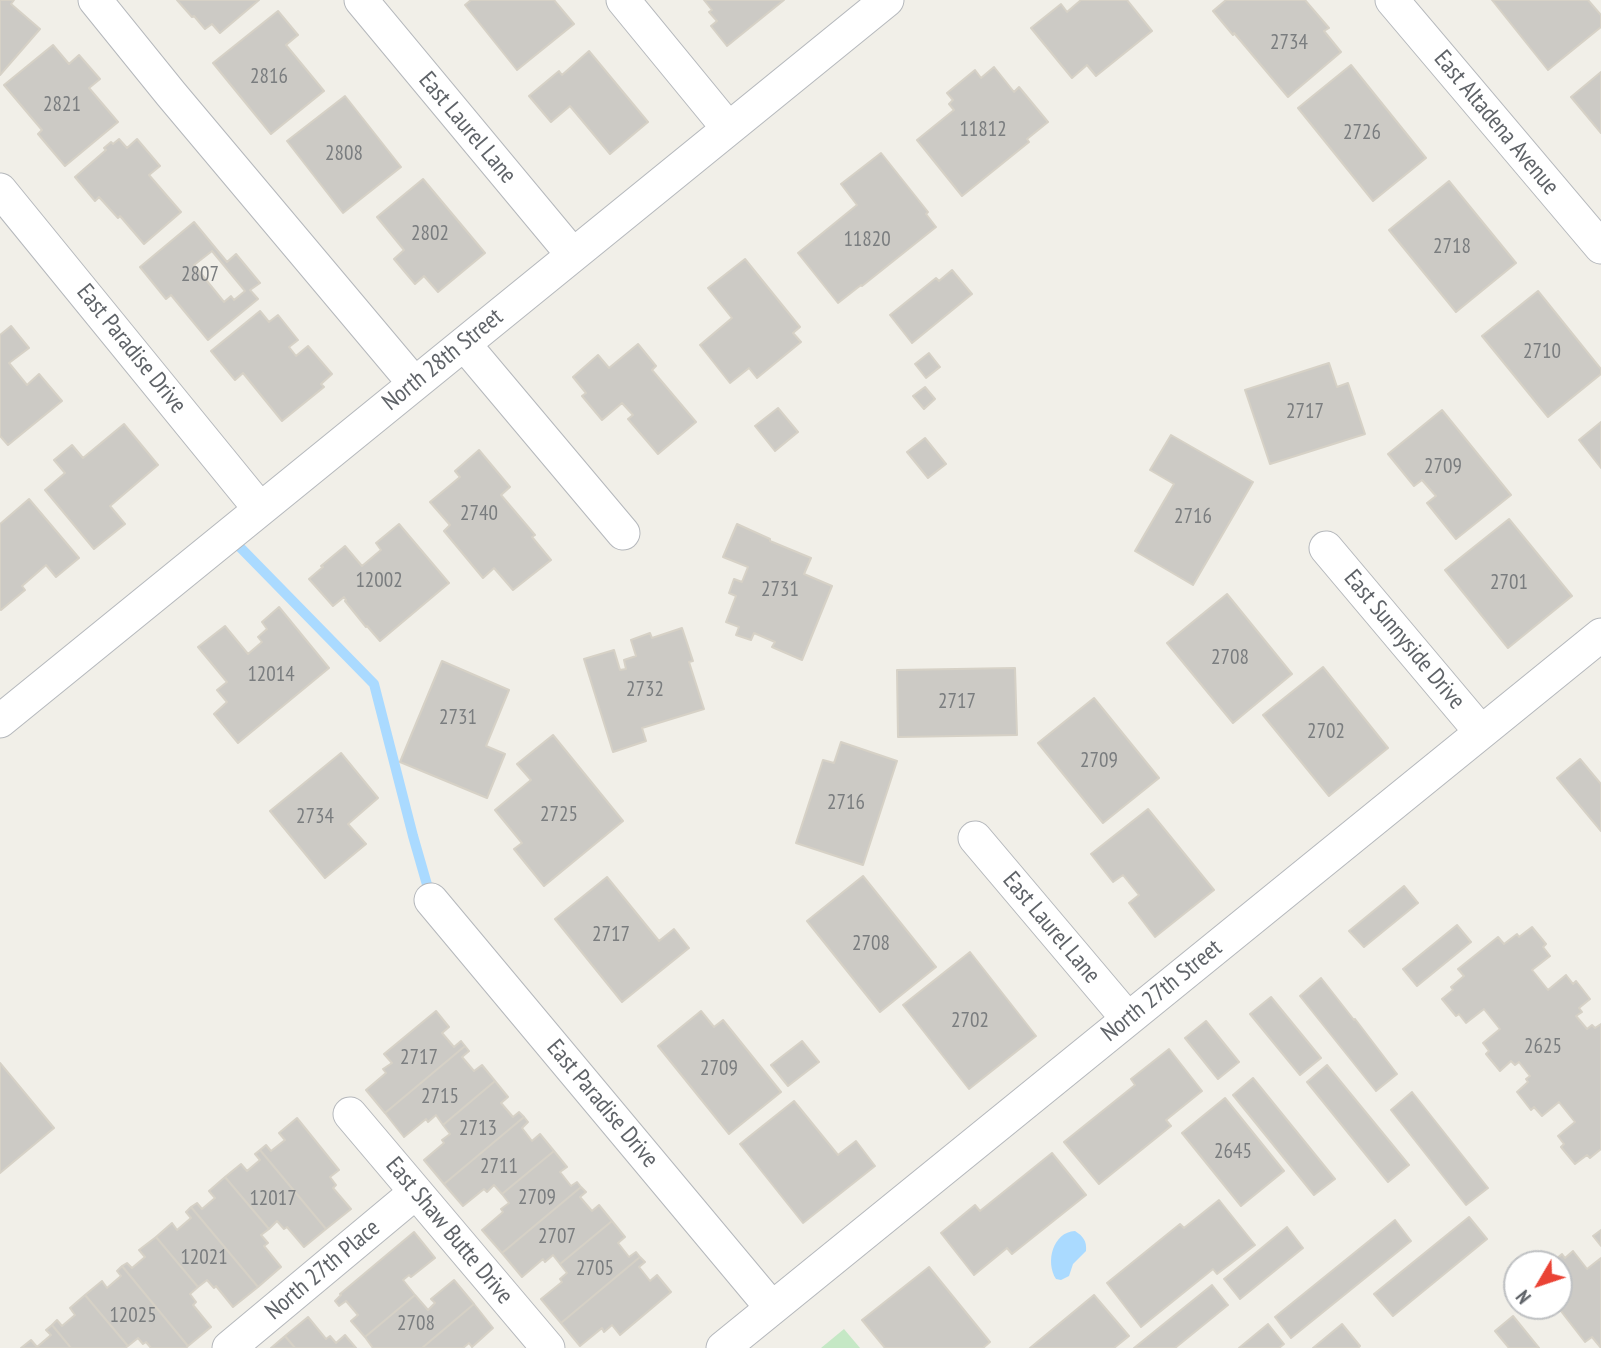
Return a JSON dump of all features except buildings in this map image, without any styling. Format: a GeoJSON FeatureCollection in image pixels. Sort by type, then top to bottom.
{"type":"FeatureCollection","features":[{"type":"Feature","properties":{"kind":"street"},"geometry":{"type":"LineString","coordinates":[[95,0],[414,383]]}},
{"type":"Feature","properties":{"kind":"street","name":"East Laurel Lane"},"geometry":{"type":"LineString","coordinates":[[361,0],[573,255]]}},
{"type":"Feature","properties":{"kind":"street"},"geometry":{"type":"LineString","coordinates":[[623,0],[729,128]]}},
{"type":"Feature","properties":{"kind":"street","name":"North 28th Street"},"geometry":{"type":"LineString","coordinates":[[0,721],[887,0]]}},
{"type":"Feature","properties":{"kind":"street","name":"East Altadena Avenue"},"geometry":{"type":"LineString","coordinates":[[1392,0],[1601,247]]}},
{"type":"Feature","properties":{"kind":"street","name":"East Paradise Drive"},"geometry":{"type":"LineString","coordinates":[[0,190],[260,509]]}},
{"type":"Feature","properties":{"kind":"street"},"geometry":{"type":"LineString","coordinates":[[464,344],[623,533]]}},
{"type":"Feature","properties":{"kind":"street","name":"East Sunnyside Drive"},"geometry":{"type":"LineString","coordinates":[[1326,548],[1481,732]]}},
{"type":"Feature","properties":{"kind":"street","name":"North 27th Street"},"geometry":{"type":"LineString","coordinates":[[723,1348],[1601,635]]}},
{"type":"Feature","properties":{"kind":"street","name":"East Laurel Lane"},"geometry":{"type":"LineString","coordinates":[[975,838],[1128,1019]]}},
{"type":"Feature","properties":{"kind":"street","name":"East Paradise Drive"},"geometry":{"type":"LineString","coordinates":[[431,900],[772,1308]]}},
{"type":"Feature","properties":{"kind":"street","name":"East Shaw Butte Drive"},"geometry":{"type":"LineString","coordinates":[[350,1114],[548,1348]]}},
{"type":"Feature","properties":{"kind":"street","name":"North 27th Place"},"geometry":{"type":"LineString","coordinates":[[229,1348],[416,1192]]}},
{"type":"Feature","properties":{"kind":"green space"},"geometry":{"type":"Polygon","coordinates":[[[844,1329],[860,1348],[821,1348],[844,1329]]]}},
{"type":"Feature","properties":{"kind":"water"},"geometry":{"type":"Polygon","coordinates":[[[1075,1231],[1084,1239],[1086,1251],[1073,1264],[1069,1276],[1056,1279],[1051,1264],[1053,1249],[1061,1237],[1075,1231]]]}},
{"type":"Feature","properties":{"kind":"waterway"},"geometry":{"type":"LineString","coordinates":[[231,538],[374,684],[430,895]]}}]}
